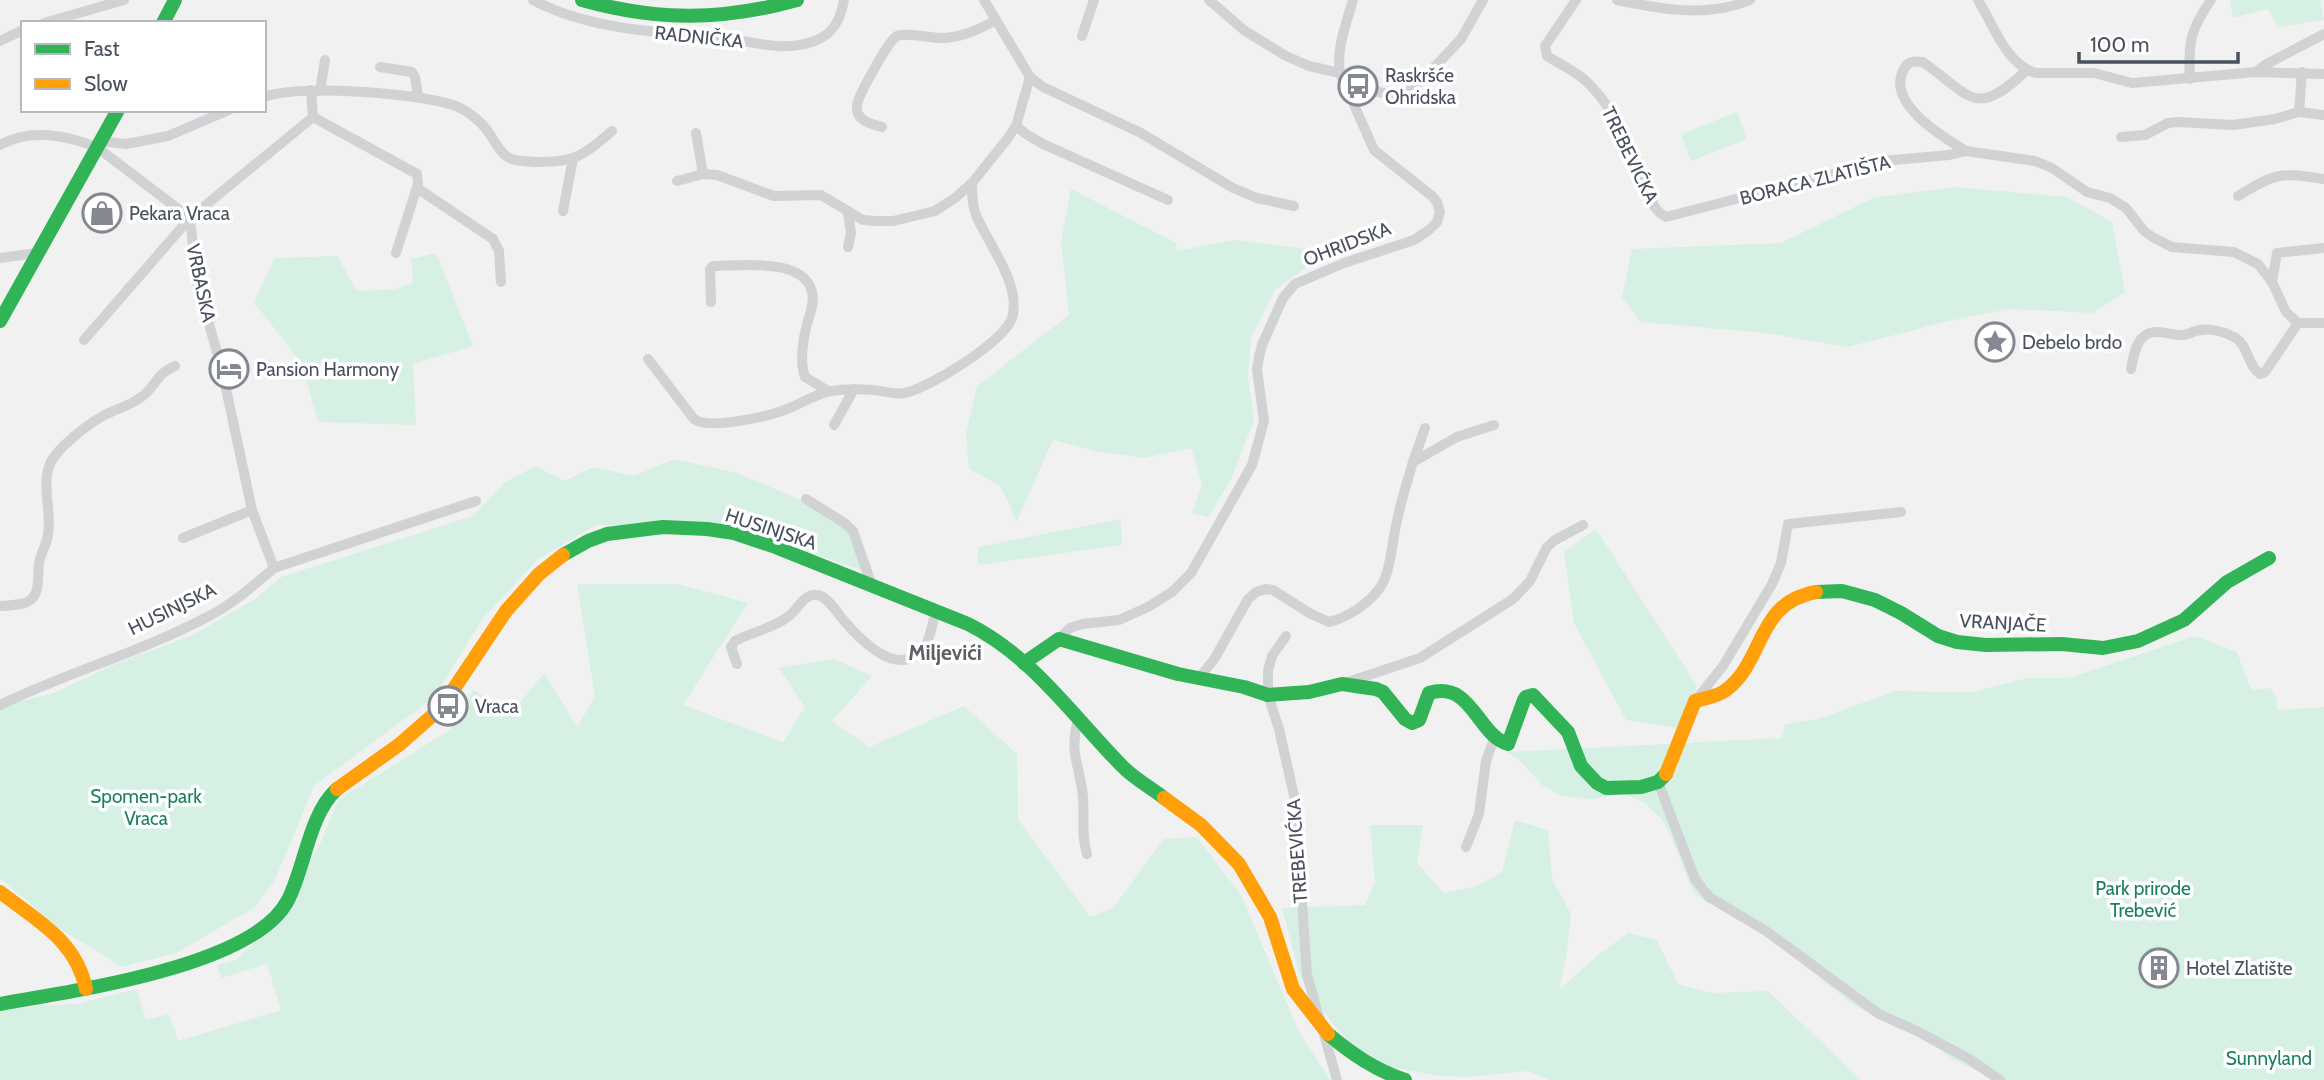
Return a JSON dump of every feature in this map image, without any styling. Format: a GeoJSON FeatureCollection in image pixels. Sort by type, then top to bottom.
{"type":"FeatureCollection","features":[{"type":"Feature","properties":{"kind":"main road"},"geometry":{"type":"LineString","coordinates":[[164,21],[175,0]]}},
{"type":"Feature","properties":{"kind":"main road"},"geometry":{"type":"LineString","coordinates":[[582,0],[634,14],[695,18],[753,12],[797,0]]}},
{"type":"Feature","properties":{"kind":"main road"},"geometry":{"type":"LineString","coordinates":[[0,321],[117,112]]}},
{"type":"Feature","properties":{"kind":"main road","name":"HUSINJSKA"},"geometry":{"type":"LineString","coordinates":[[86,989],[136,979],[231,948],[271,924],[288,901],[326,800],[343,783],[400,744],[441,708],[520,594],[557,558],[607,534],[663,527],[706,529],[757,540],[985,632],[1024,663],[1122,768],[1201,825],[1239,864],[1270,917],[1293,989],[1323,1030],[1353,1055],[1383,1073],[1405,1080]]}},
{"type":"Feature","properties":{"kind":"main road","name":"VRANJAČE"},"geometry":{"type":"LineString","coordinates":[[1695,701],[1716,696],[1729,688],[1772,617],[1790,599],[1810,593],[1839,591],[1872,598],[1946,639],[2106,648],[2155,635],[2188,618],[2234,576],[2269,558]]}},
{"type":"Feature","properties":{"kind":"main road"},"geometry":{"type":"LineString","coordinates":[[1059,639],[1268,695],[1309,692],[1342,684],[1376,689],[1383,692],[1405,719],[1412,723],[1419,720],[1429,693],[1440,690],[1471,705],[1494,739],[1508,744],[1524,700],[1533,695],[1568,732],[1581,766],[1597,783],[1606,788],[1641,787],[1658,782],[1669,772],[1695,701]]}},
{"type":"Feature","properties":{"kind":"main road","name":"OHRIDSKA"},"geometry":{"type":"LineString","coordinates":[[1024,663],[1059,639]]}},
{"type":"Feature","properties":{"kind":"main road"},"geometry":{"type":"LineString","coordinates":[[0,892],[64,943],[83,971],[86,989],[0,1004]]}},
{"type":"Feature","properties":{"kind":"street"},"geometry":{"type":"LineString","coordinates":[[51,21],[124,0]]}},
{"type":"Feature","properties":{"kind":"street","name":"RADNIČKA"},"geometry":{"type":"LineString","coordinates":[[534,0],[576,17],[648,32],[733,38],[763,45],[797,46],[819,39],[832,30],[842,13],[844,0]]}},
{"type":"Feature","properties":{"kind":"street"},"geometry":{"type":"LineString","coordinates":[[984,0],[1030,77],[1044,87],[1141,133],[1233,188],[1257,198],[1294,206]]}},
{"type":"Feature","properties":{"kind":"street"},"geometry":{"type":"LineString","coordinates":[[1082,36],[1094,0]]}},
{"type":"Feature","properties":{"kind":"street"},"geometry":{"type":"LineString","coordinates":[[1209,0],[1245,31],[1286,56],[1309,66],[1339,73],[1359,88],[1394,95],[1408,92],[1461,39],[1483,0]]}},
{"type":"Feature","properties":{"kind":"street"},"geometry":{"type":"LineString","coordinates":[[1339,73],[1341,42],[1353,0]]}},
{"type":"Feature","properties":{"kind":"street","name":"TREBEVIĆKA"},"geometry":{"type":"LineString","coordinates":[[1576,0],[1545,46],[1545,52],[1547,56],[1588,82],[1601,98],[1617,122],[1654,206],[1666,217]]}},
{"type":"Feature","properties":{"kind":"street"},"geometry":{"type":"LineString","coordinates":[[1617,0],[1686,5],[1695,12],[1750,0]]}},
{"type":"Feature","properties":{"kind":"street"},"geometry":{"type":"LineString","coordinates":[[1978,0],[2010,54],[2027,71],[2036,73],[2102,74],[2132,83],[2256,72],[2324,74]]}},
{"type":"Feature","properties":{"kind":"street"},"geometry":{"type":"LineString","coordinates":[[2190,79],[2188,51],[2194,25],[2211,0]]}},
{"type":"Feature","properties":{"kind":"street"},"geometry":{"type":"LineString","coordinates":[[883,127],[861,119],[857,105],[877,64],[895,37],[902,34],[943,38],[962,36],[996,20]]}},
{"type":"Feature","properties":{"kind":"street"},"geometry":{"type":"LineString","coordinates":[[0,41],[21,31]]}},
{"type":"Feature","properties":{"kind":"street"},"geometry":{"type":"LineString","coordinates":[[2256,72],[2264,65],[2324,34]]}},
{"type":"Feature","properties":{"kind":"street"},"geometry":{"type":"LineString","coordinates":[[325,60],[316,90],[313,117],[416,172],[417,188],[396,253]]}},
{"type":"Feature","properties":{"kind":"street","name":"BORACA ZLATIŠTA"},"geometry":{"type":"LineString","coordinates":[[1966,151],[1933,130],[1908,105],[1900,81],[1908,64],[1914,61],[1923,62],[1968,96],[1980,100],[2002,93],[2027,71]]}},
{"type":"Feature","properties":{"kind":"street"},"geometry":{"type":"LineString","coordinates":[[380,67],[412,72],[418,96]]}},
{"type":"Feature","properties":{"kind":"street"},"geometry":{"type":"LineString","coordinates":[[2299,112],[2302,72]]}},
{"type":"Feature","properties":{"kind":"street","name":"OHRIDSKA"},"geometry":{"type":"LineString","coordinates":[[1059,639],[1070,628],[1119,620],[1148,607],[1172,592],[1191,573],[1252,465],[1264,421],[1257,369],[1259,357],[1283,298],[1295,284],[1344,263],[1414,240],[1437,222],[1440,212],[1432,196],[1374,150],[1339,73]]}},
{"type":"Feature","properties":{"kind":"street"},"geometry":{"type":"LineString","coordinates":[[677,181],[703,174],[717,175],[774,196],[821,195],[863,220],[893,221],[935,211],[972,183],[1016,126],[1030,77]]}},
{"type":"Feature","properties":{"kind":"street"},"geometry":{"type":"LineString","coordinates":[[266,96],[316,90],[418,96],[458,107],[487,130],[507,157],[517,161],[573,159],[591,149],[612,131]]}},
{"type":"Feature","properties":{"kind":"street"},"geometry":{"type":"LineString","coordinates":[[0,145],[23,136],[50,135],[99,144],[126,144],[168,136],[224,112]]}},
{"type":"Feature","properties":{"kind":"street"},"geometry":{"type":"LineString","coordinates":[[2121,137],[2145,135],[2168,123],[2233,125],[2275,119],[2299,112],[2324,115]]}},
{"type":"Feature","properties":{"kind":"street","name":"VRBASKA"},"geometry":{"type":"LineString","coordinates":[[274,568],[252,510],[222,370],[197,282],[190,218],[313,117]]}},
{"type":"Feature","properties":{"kind":"street"},"geometry":{"type":"LineString","coordinates":[[1016,126],[1043,144],[1168,200]]}},
{"type":"Feature","properties":{"kind":"street"},"geometry":{"type":"LineString","coordinates":[[696,132],[703,174]]}},
{"type":"Feature","properties":{"kind":"street"},"geometry":{"type":"LineString","coordinates":[[84,340],[190,218],[99,144]]}},
{"type":"Feature","properties":{"kind":"street","name":"BORACA ZLATIŠTA"},"geometry":{"type":"LineString","coordinates":[[1666,217],[1883,161],[1966,151],[2035,161],[2052,168],[2087,192],[2110,198],[2126,208],[2144,232],[2172,247],[2234,252],[2258,264],[2272,282],[2286,312],[2298,323]]}},
{"type":"Feature","properties":{"kind":"street"},"geometry":{"type":"LineString","coordinates":[[563,211],[573,159]]}},
{"type":"Feature","properties":{"kind":"street"},"geometry":{"type":"LineString","coordinates":[[2238,196],[2264,180],[2279,175],[2324,179]]}},
{"type":"Feature","properties":{"kind":"street"},"geometry":{"type":"LineString","coordinates":[[648,359],[694,419],[700,423],[739,421],[782,411],[828,391],[906,393],[949,372],[974,357],[1003,333],[1012,320],[1010,284],[976,215],[972,201],[972,183]]}},
{"type":"Feature","properties":{"kind":"street"},"geometry":{"type":"LineString","coordinates":[[417,188],[492,239],[499,251],[501,282]]}},
{"type":"Feature","properties":{"kind":"street"},"geometry":{"type":"LineString","coordinates":[[848,212],[848,247]]}},
{"type":"Feature","properties":{"kind":"street"},"geometry":{"type":"LineString","coordinates":[[2272,282],[2277,254],[2324,248]]}},
{"type":"Feature","properties":{"kind":"street"},"geometry":{"type":"LineString","coordinates":[[0,258],[37,253]]}},
{"type":"Feature","properties":{"kind":"street"},"geometry":{"type":"LineString","coordinates":[[711,302],[709,274],[713,266],[771,265],[797,273],[810,285],[813,294],[803,348],[803,371],[805,377],[828,391]]}},
{"type":"Feature","properties":{"kind":"street"},"geometry":{"type":"LineString","coordinates":[[2131,369],[2142,338],[2152,332],[2186,335],[2210,330],[2242,343],[2255,370],[2265,372],[2298,323],[2324,323]]}},
{"type":"Feature","properties":{"kind":"street"},"geometry":{"type":"LineString","coordinates":[[0,606],[29,602],[35,596],[40,556],[49,532],[47,480],[54,456],[83,429],[145,394],[160,374],[175,366]]}},
{"type":"Feature","properties":{"kind":"street"},"geometry":{"type":"LineString","coordinates":[[834,425],[854,390]]}},
{"type":"Feature","properties":{"kind":"street"},"geometry":{"type":"LineString","coordinates":[[1413,462],[1457,437],[1494,425]]}},
{"type":"Feature","properties":{"kind":"street"},"geometry":{"type":"LineString","coordinates":[[1199,678],[1215,659],[1248,599],[1256,592],[1273,590],[1329,622],[1354,611],[1381,588],[1413,462],[1425,428]]}},
{"type":"Feature","properties":{"kind":"street"},"geometry":{"type":"LineString","coordinates":[[806,499],[853,531],[872,586]]}},
{"type":"Feature","properties":{"kind":"street","name":"HUSINJSKA"},"geometry":{"type":"LineString","coordinates":[[0,705],[163,638],[211,615],[274,568],[476,501]]}},
{"type":"Feature","properties":{"kind":"street"},"geometry":{"type":"LineString","coordinates":[[183,538],[252,510]]}},
{"type":"Feature","properties":{"kind":"street"},"geometry":{"type":"LineString","coordinates":[[1695,701],[1723,666],[1772,584],[1781,563],[1788,524],[1901,512]]}},
{"type":"Feature","properties":{"kind":"street"},"geometry":{"type":"LineString","coordinates":[[1342,684],[1420,658],[1513,599],[1530,581],[1547,547],[1583,524]]}},
{"type":"Feature","properties":{"kind":"street"},"geometry":{"type":"LineString","coordinates":[[737,663],[731,647],[735,642],[788,617],[804,599],[814,595],[825,599],[872,649],[898,660],[916,656],[923,649],[936,610]]}},
{"type":"Feature","properties":{"kind":"street","name":"TREBEVIĆKA"},"geometry":{"type":"LineString","coordinates":[[1286,636],[1272,656],[1268,671],[1268,695],[1279,729],[1295,800],[1307,975],[1338,1080]]}},
{"type":"Feature","properties":{"kind":"street"},"geometry":{"type":"LineString","coordinates":[[1078,719],[1073,740],[1074,758],[1082,790],[1083,842],[1087,855]]}},
{"type":"Feature","properties":{"kind":"street"},"geometry":{"type":"LineString","coordinates":[[1466,847],[1479,814],[1486,761],[1494,739]]}},
{"type":"Feature","properties":{"kind":"street"},"geometry":{"type":"LineString","coordinates":[[1658,782],[1695,879],[1709,897],[1766,931],[1879,1014],[1969,1059],[2000,1080]]}},
{"type":"Feature","properties":{"kind":"green space"},"geometry":{"type":"Polygon","coordinates":[[[2230,0],[2320,0],[2324,20],[2278,27],[2268,9],[2233,18],[2230,0]]]}},
{"type":"Feature","properties":{"kind":"green space"},"geometry":{"type":"Polygon","coordinates":[[[1737,112],[1747,139],[1691,161],[1681,134],[1737,112]]]}},
{"type":"Feature","properties":{"kind":"green space"},"geometry":{"type":"Polygon","coordinates":[[[1954,187],[2067,197],[2112,222],[2125,292],[2092,313],[2009,309],[1847,347],[1766,333],[1640,322],[1622,297],[1632,249],[1781,243],[1873,198],[1954,187]]]}},
{"type":"Feature","properties":{"kind":"green space"},"geometry":{"type":"Polygon","coordinates":[[[1071,189],[1176,243],[1177,251],[1235,240],[1313,250],[1314,262],[1275,290],[1251,338],[1248,376],[1254,420],[1230,482],[1208,517],[1192,513],[1202,484],[1191,448],[1144,458],[1100,452],[1053,440],[1016,523],[999,485],[969,469],[966,433],[977,386],[1069,315],[1061,242],[1071,189]]]}},
{"type":"Feature","properties":{"kind":"green space"},"geometry":{"type":"Polygon","coordinates":[[[436,253],[473,346],[413,364],[416,425],[318,422],[302,364],[254,302],[275,258],[337,256],[357,291],[395,289],[413,283],[411,259],[436,253]]]}},
{"type":"Feature","properties":{"kind":"green space","name":"Spomen-park Vraca"},"geometry":{"type":"Polygon","coordinates":[[[674,459],[737,473],[808,503],[848,529],[864,571],[734,527],[596,525],[538,559],[484,617],[433,698],[314,786],[275,880],[254,908],[176,953],[122,967],[57,927],[0,878],[0,706],[51,694],[120,662],[193,635],[255,599],[281,577],[473,516],[505,482],[536,466],[564,481],[593,467],[634,476],[674,459]]]}},
{"type":"Feature","properties":{"kind":"green space"},"geometry":{"type":"Polygon","coordinates":[[[1121,519],[1122,545],[978,565],[978,547],[1121,519]]]}},
{"type":"Feature","properties":{"kind":"green space"},"geometry":{"type":"Polygon","coordinates":[[[1596,529],[1697,686],[1677,728],[1626,720],[1574,623],[1564,552],[1596,529]]]}},
{"type":"Feature","properties":{"kind":"green space"},"geometry":{"type":"Polygon","coordinates":[[[577,584],[678,584],[748,603],[683,705],[783,742],[805,707],[779,668],[834,659],[872,676],[832,721],[869,747],[964,706],[1017,754],[1018,819],[1090,917],[1113,908],[1164,839],[1197,837],[1241,895],[1299,1032],[1330,1080],[0,1080],[0,1011],[16,1007],[76,1004],[137,989],[146,1020],[169,1014],[178,1041],[281,1010],[267,964],[221,978],[217,965],[236,960],[276,923],[320,844],[338,800],[451,729],[473,690],[512,713],[544,673],[577,727],[595,697],[577,584]]]}},
{"type":"Feature","properties":{"kind":"green space","name":"Park prirode Trebević"},"geometry":{"type":"Polygon","coordinates":[[[2195,636],[2237,652],[2251,690],[2271,688],[2277,699],[2277,710],[2324,707],[2324,1080],[1998,1080],[1951,1059],[1928,1040],[1889,1024],[1852,1004],[1774,941],[1701,899],[1693,891],[1668,830],[1645,803],[1625,794],[1591,799],[1561,796],[1543,786],[1519,760],[1507,752],[1782,738],[1785,724],[1818,719],[1895,691],[1973,692],[2027,678],[2069,678],[2195,636]]]}},
{"type":"Feature","properties":{"kind":"green space"},"geometry":{"type":"Polygon","coordinates":[[[1515,820],[1548,830],[1552,879],[1571,914],[1567,953],[1559,990],[1598,955],[1628,933],[1657,940],[1678,984],[1712,993],[1768,991],[1861,1080],[1550,1080],[1528,1071],[1466,1077],[1439,1076],[1391,1067],[1357,1049],[1332,1023],[1300,976],[1282,908],[1365,905],[1375,882],[1370,825],[1423,825],[1417,863],[1444,893],[1476,886],[1502,872],[1515,820]]]}},
{"type":"Feature","properties":{"kind":"traffic: fast"},"geometry":{"type":"LineString","coordinates":[[164,21],[175,0]]}},
{"type":"Feature","properties":{"kind":"traffic: fast"},"geometry":{"type":"LineString","coordinates":[[582,0],[637,12],[690,16],[742,12],[797,0]]}},
{"type":"Feature","properties":{"kind":"traffic: fast"},"geometry":{"type":"LineString","coordinates":[[0,321],[117,112]]}},
{"type":"Feature","properties":{"kind":"traffic: fast"},"geometry":{"type":"LineString","coordinates":[[563,555],[607,534],[663,527],[734,533],[968,624],[1012,652],[1050,688],[1126,770],[1164,798]]}},
{"type":"Feature","properties":{"kind":"traffic: fast"},"geometry":{"type":"LineString","coordinates":[[1816,592],[1842,591],[1875,600],[1938,636],[1957,642],[1986,645],[2062,644],[2103,648],[2138,641],[2184,620],[2227,582],[2269,558]]}},
{"type":"Feature","properties":{"kind":"traffic: fast"},"geometry":{"type":"LineString","coordinates":[[1024,663],[1059,639],[1178,674],[1244,687],[1268,695],[1309,692],[1342,684],[1376,689],[1383,692],[1405,719],[1412,723],[1419,720],[1429,693],[1443,691],[1455,694],[1465,701],[1497,739],[1508,744],[1524,700],[1533,695],[1568,732],[1581,766],[1597,783],[1606,788],[1641,787],[1658,782],[1666,774]]}},
{"type":"Feature","properties":{"kind":"traffic: fast"},"geometry":{"type":"LineString","coordinates":[[0,1004],[70,992],[158,972],[201,959],[239,943],[269,923],[288,900],[320,812],[337,789]]}},
{"type":"Feature","properties":{"kind":"traffic: fast"},"geometry":{"type":"LineString","coordinates":[[1328,1034],[1364,1061],[1405,1080]]}},
{"type":"Feature","properties":{"kind":"traffic: slow"},"geometry":{"type":"LineString","coordinates":[[337,789],[400,744],[441,708],[506,611],[539,574],[563,555]]}},
{"type":"Feature","properties":{"kind":"traffic: slow"},"geometry":{"type":"LineString","coordinates":[[1666,774],[1695,701],[1726,690],[1739,678],[1771,620],[1782,607],[1797,598],[1816,592]]}},
{"type":"Feature","properties":{"kind":"traffic: slow"},"geometry":{"type":"LineString","coordinates":[[1164,798],[1201,825],[1239,864],[1270,917],[1293,989],[1328,1034]]}},
{"type":"Feature","properties":{"kind":"traffic: slow"},"geometry":{"type":"LineString","coordinates":[[0,892],[64,944],[74,957],[86,989]]}},
{"type":"Feature","properties":{"kind":"place","name":"Raskršće Ohridska"},"geometry":{"type":"Point","coordinates":[1358,86]}},
{"type":"Feature","properties":{"kind":"place","name":"Pekara Vraca"},"geometry":{"type":"Point","coordinates":[102,213]}},
{"type":"Feature","properties":{"kind":"place","name":"Debelo brdo"},"geometry":{"type":"Point","coordinates":[1995,342]}},
{"type":"Feature","properties":{"kind":"place","name":"Pansion Harmony"},"geometry":{"type":"Point","coordinates":[229,369]}},
{"type":"Feature","properties":{"kind":"place","name":"Vraca"},"geometry":{"type":"Point","coordinates":[448,706]}},
{"type":"Feature","properties":{"kind":"place","name":"Hotel Zlatište"},"geometry":{"type":"Point","coordinates":[2159,968]}},
{"type":"Feature","properties":{"kind":"district","name":"Miljevići"},"geometry":{"type":"Point","coordinates":[945,652]}},
{"type":"Feature","properties":{"kind":"park label","name":"Sunnyland"},"geometry":{"type":"Point","coordinates":[2269,1058]}}]}
